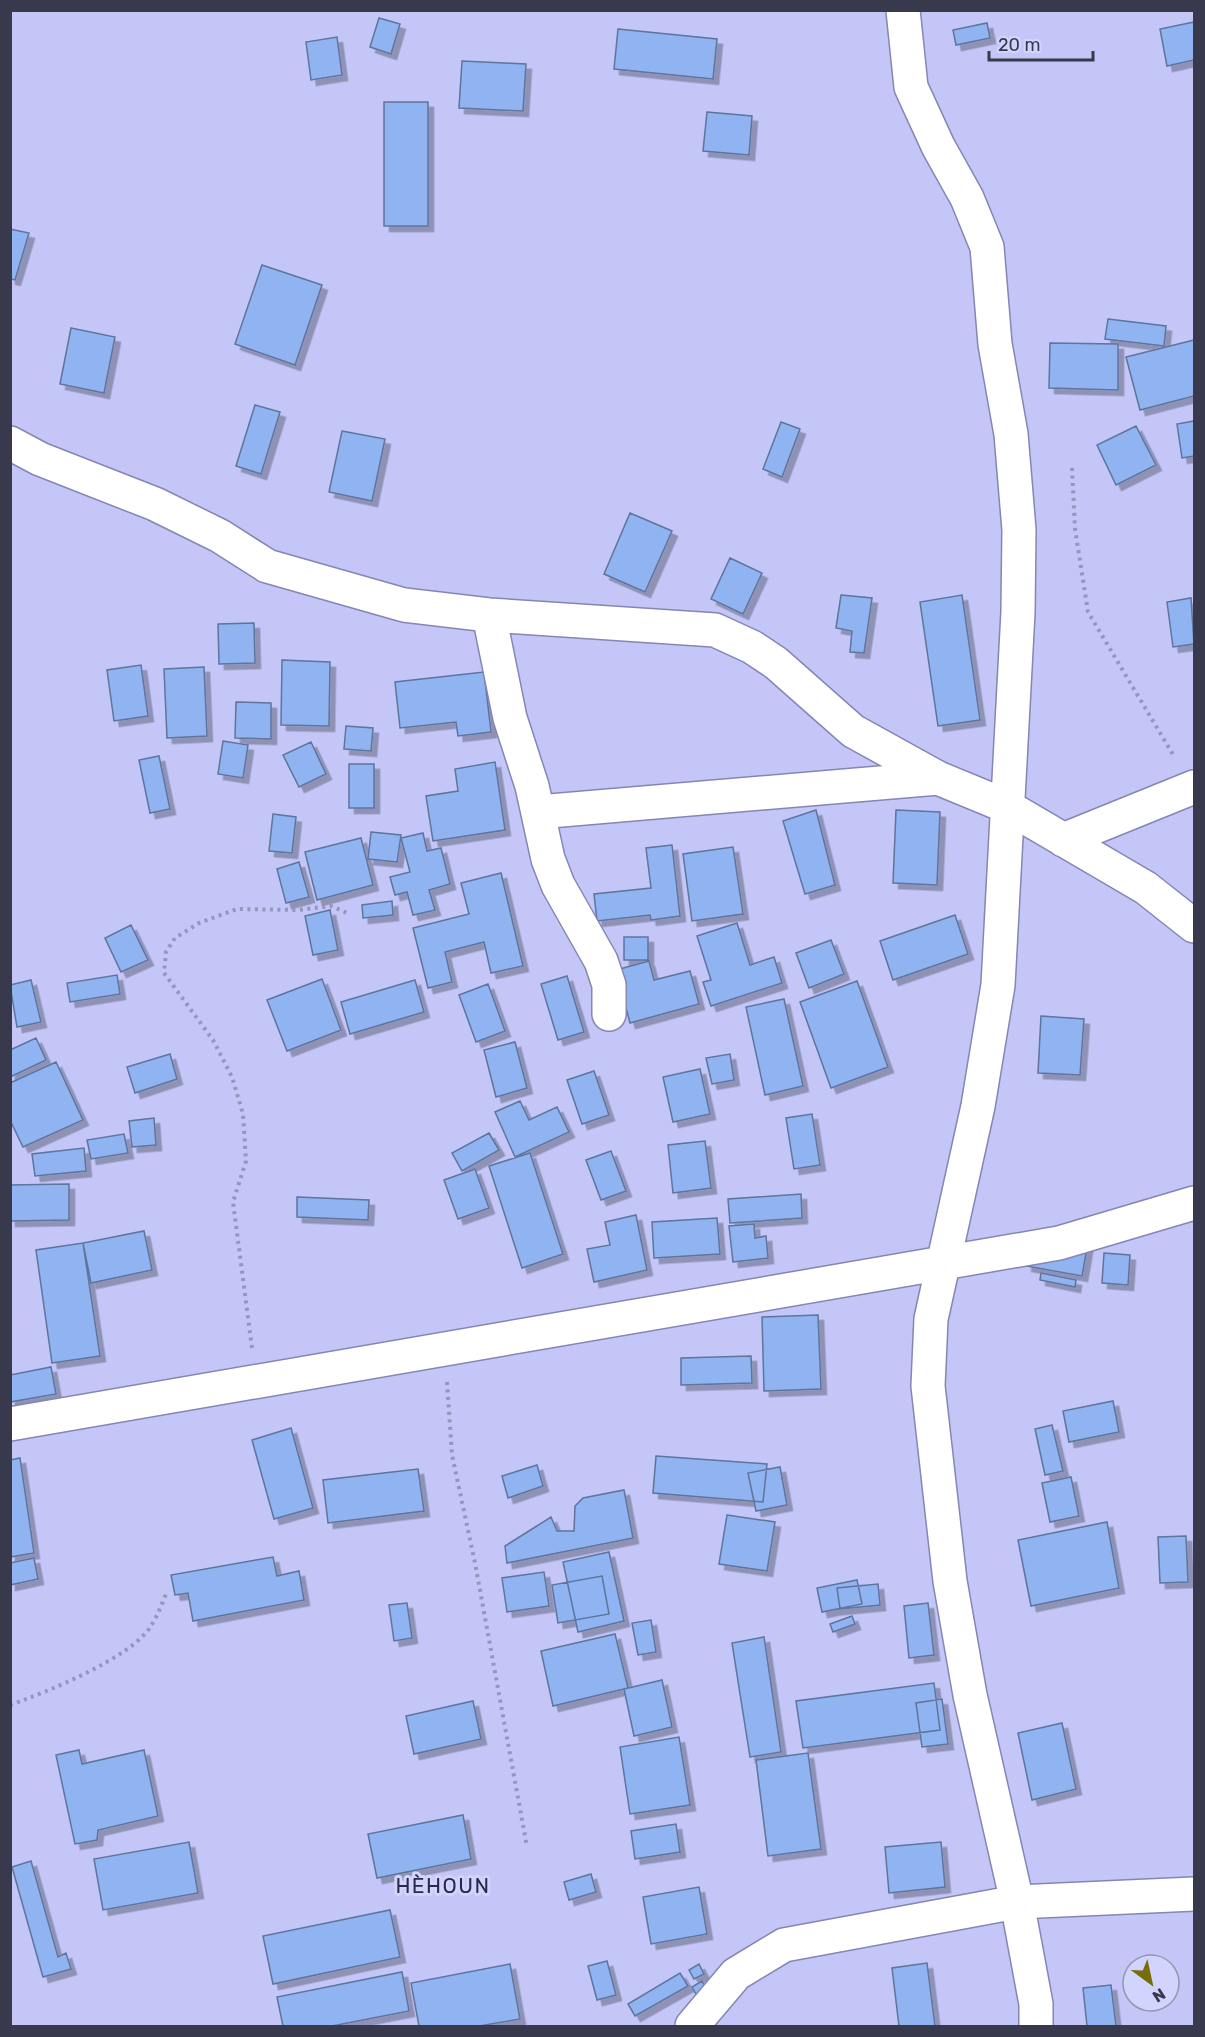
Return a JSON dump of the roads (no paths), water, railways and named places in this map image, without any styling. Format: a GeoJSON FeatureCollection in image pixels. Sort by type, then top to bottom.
{"type":"FeatureCollection","features":[{"type":"Feature","properties":{"kind":"street"},"geometry":{"type":"LineString","coordinates":[[903,10],[911,87],[938,146],[967,198],[987,247],[995,344],[1011,434],[1019,530],[1018,612],[998,985],[978,1106],[931,1319],[928,1386],[950,1581],[970,1695],[1017,1902],[1036,2004],[1036,2026]]}},
{"type":"Feature","properties":{"kind":"street"},"geometry":{"type":"LineString","coordinates":[[10,443],[40,459],[155,504],[220,536],[267,566],[404,605],[489,615],[715,630],[752,647],[776,663],[853,731],[938,778],[1006,806],[1146,888],[1194,926]]}},
{"type":"Feature","properties":{"kind":"street"},"geometry":{"type":"LineString","coordinates":[[489,615],[510,718],[538,812],[548,859],[558,885],[601,961],[609,985],[609,1014]]}},
{"type":"Feature","properties":{"kind":"street"},"geometry":{"type":"LineString","coordinates":[[538,812],[938,778]]}},
{"type":"Feature","properties":{"kind":"street"},"geometry":{"type":"LineString","coordinates":[[1063,840],[1194,788]]}},
{"type":"Feature","properties":{"kind":"street"},"geometry":{"type":"LineString","coordinates":[[10,1424],[1059,1244],[1194,1203]]}},
{"type":"Feature","properties":{"kind":"street"},"geometry":{"type":"LineString","coordinates":[[692,2026],[736,1974],[784,1945],[1017,1902],[1194,1894]]}},
{"type":"Feature","properties":{"kind":"district","name":"HÈHOUN"},"geometry":{"type":"Point","coordinates":[443,1885]}}]}
